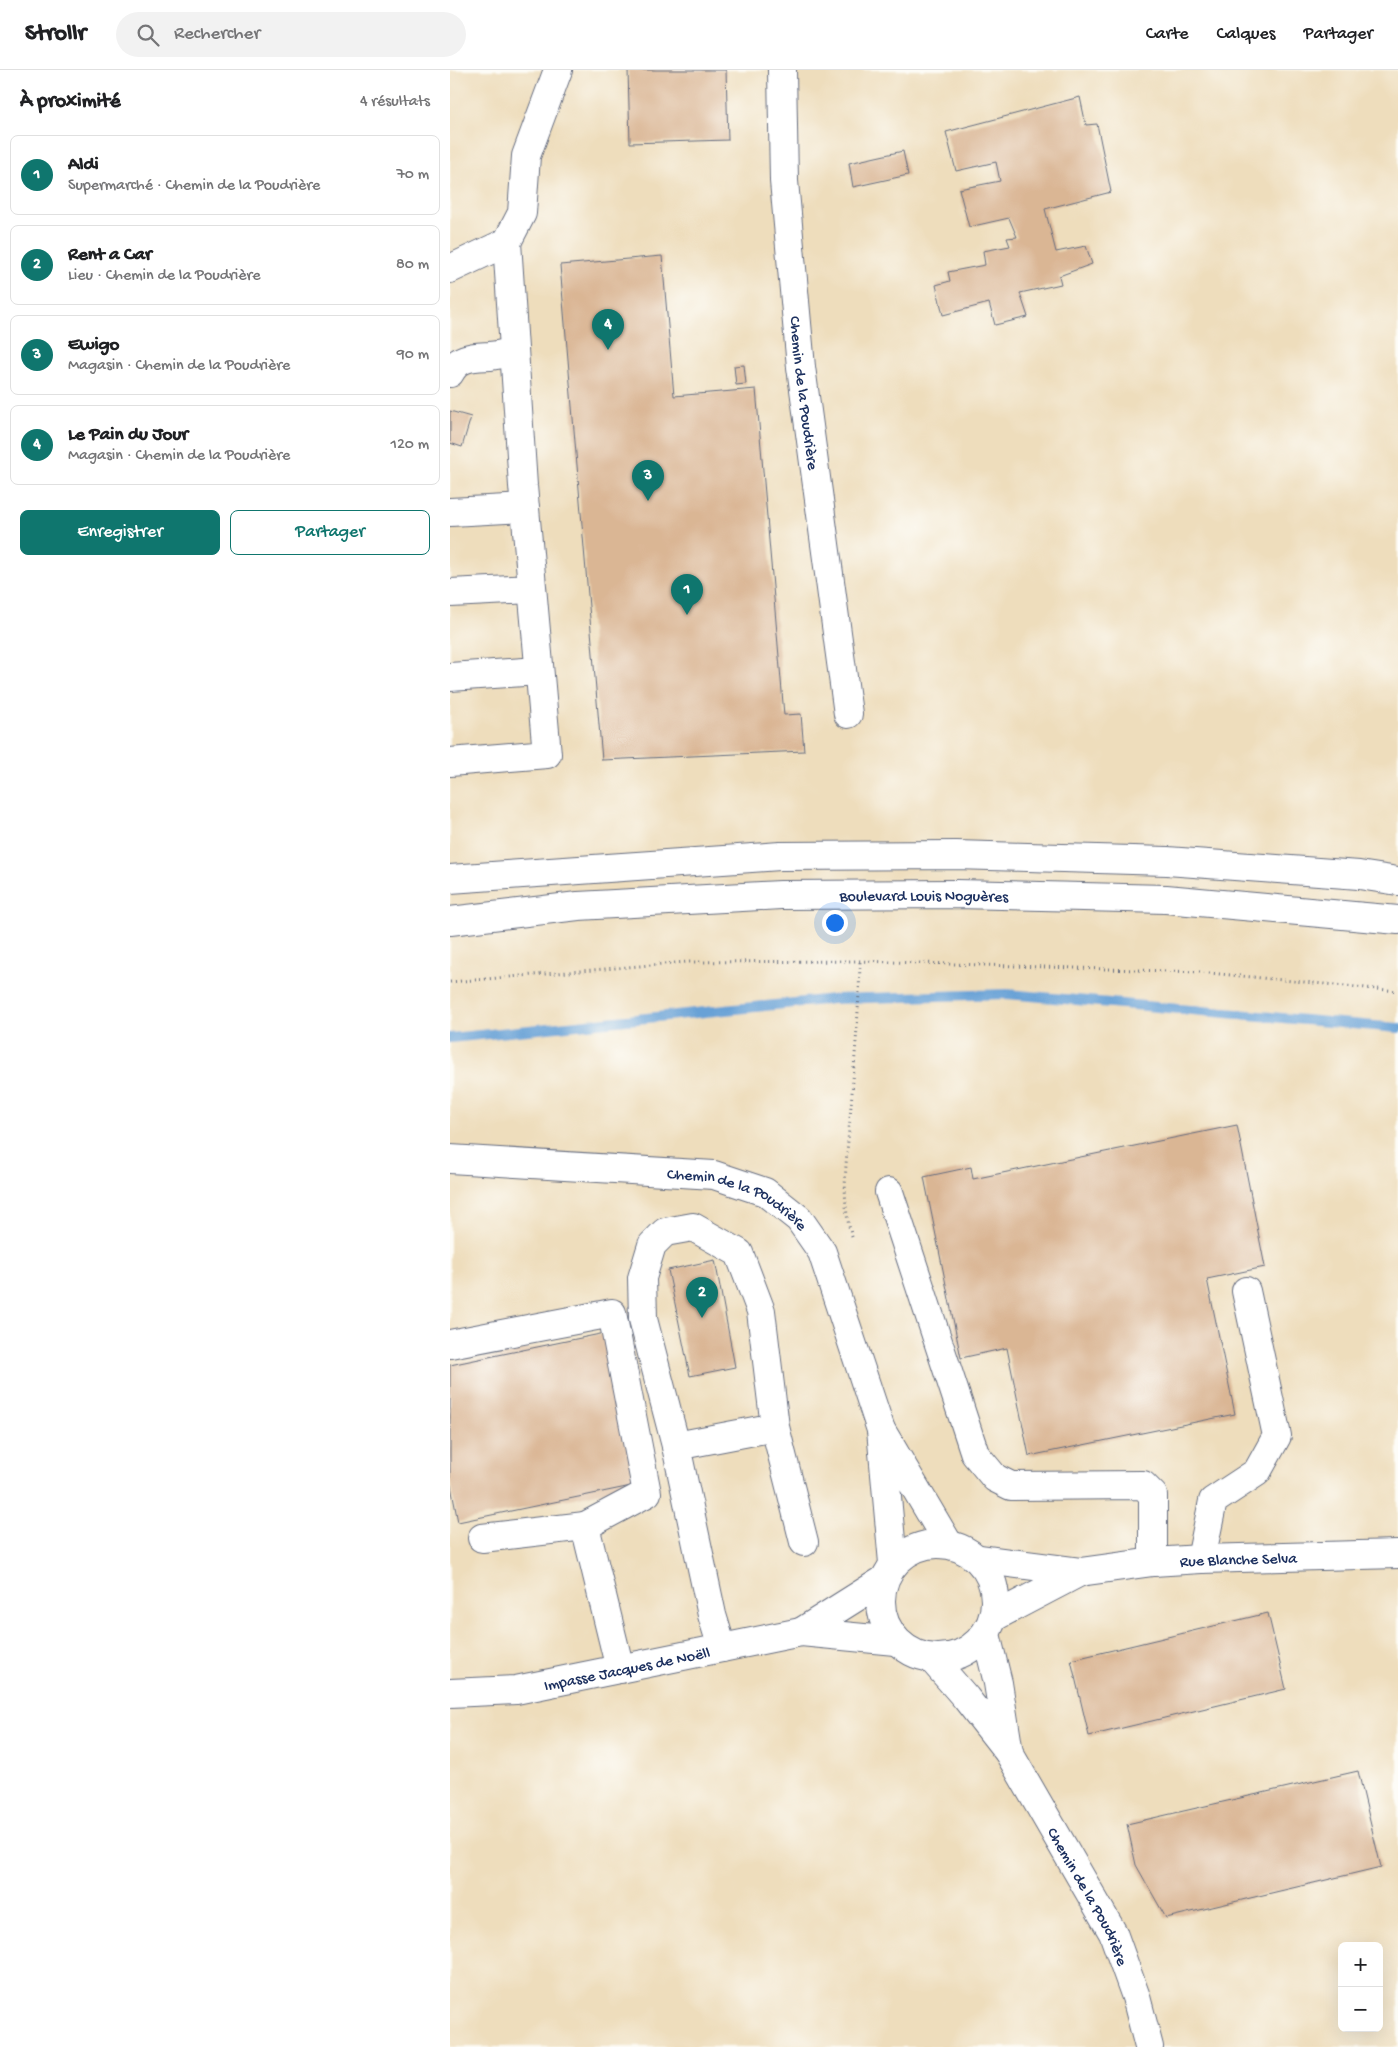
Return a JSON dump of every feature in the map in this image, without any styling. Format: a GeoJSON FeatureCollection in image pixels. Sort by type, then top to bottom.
{"type":"FeatureCollection","features":[{"type":"Feature","properties":{"kind":"street"},"geometry":{"type":"LineString","coordinates":[[450,762],[546,754],[525,508],[506,242],[522,213],[526,156],[558,70]]}},
{"type":"Feature","properties":{"kind":"street","name":"Chemin de la Poudrière"},"geometry":{"type":"LineString","coordinates":[[782,70],[784,181],[801,367],[848,714]]}},
{"type":"Feature","properties":{"kind":"street"},"geometry":{"type":"LineString","coordinates":[[452,270],[506,242]]}},
{"type":"Feature","properties":{"kind":"street"},"geometry":{"type":"LineString","coordinates":[[450,373],[454,366],[468,356],[492,356],[514,352]]}},
{"type":"Feature","properties":{"kind":"street"},"geometry":{"type":"LineString","coordinates":[[450,512],[525,508]]}},
{"type":"Feature","properties":{"kind":"street"},"geometry":{"type":"LineString","coordinates":[[450,593],[532,588]]}},
{"type":"Feature","properties":{"kind":"street"},"geometry":{"type":"LineString","coordinates":[[450,677],[540,670]]}},
{"type":"Feature","properties":{"kind":"street"},"geometry":{"type":"LineString","coordinates":[[450,879],[780,856],[956,855],[1167,861],[1359,875],[1398,881]]}},
{"type":"Feature","properties":{"kind":"street","name":"Boulevard Louis Noguères"},"geometry":{"type":"LineString","coordinates":[[450,921],[578,906],[752,897],[957,894],[1166,899],[1398,920]]}},
{"type":"Feature","properties":{"kind":"street","name":"Chemin de la Poudrière"},"geometry":{"type":"LineString","coordinates":[[450,1160],[714,1175],[765,1192],[798,1218],[822,1252],[881,1430],[948,1543]]}},
{"type":"Feature","properties":{"kind":"street"},"geometry":{"type":"LineString","coordinates":[[889,1192],[975,1454],[995,1478],[1011,1486],[1143,1485],[1153,1495],[1153,1562]]}},
{"type":"Feature","properties":{"kind":"street"},"geometry":{"type":"LineString","coordinates":[[722,1648],[708,1597],[676,1446],[643,1318],[642,1278],[652,1245],[665,1232],[693,1227],[739,1253],[761,1312],[775,1427],[804,1542]]}},
{"type":"Feature","properties":{"kind":"street"},"geometry":{"type":"LineString","coordinates":[[1201,1559],[1213,1501],[1256,1472],[1277,1436],[1246,1291]]}},
{"type":"Feature","properties":{"kind":"street"},"geometry":{"type":"LineString","coordinates":[[450,1344],[612,1313],[647,1493],[585,1526],[482,1538]]}},
{"type":"Feature","properties":{"kind":"street"},"geometry":{"type":"LineString","coordinates":[[676,1446],[775,1427]]}},
{"type":"Feature","properties":{"kind":"street","name":"Chemin de la Poudrière"},"geometry":{"type":"LineString","coordinates":[[881,1430],[888,1572]]}},
{"type":"Feature","properties":{"kind":"street"},"geometry":{"type":"LineString","coordinates":[[585,1526],[620,1670]]}},
{"type":"Feature","properties":{"kind":"street"},"geometry":{"type":"LineString","coordinates":[[948,1543],[979,1559],[995,1586],[990,1626],[963,1654],[932,1659],[895,1642],[880,1613],[888,1572],[918,1545],[948,1543]]}},
{"type":"Feature","properties":{"kind":"street","name":"Rue Blanche Selva"},"geometry":{"type":"LineString","coordinates":[[979,1559],[1080,1572],[1153,1562],[1201,1559],[1398,1554]]}},
{"type":"Feature","properties":{"kind":"street","name":"Impasse Jacques de Noëll"},"geometry":{"type":"LineString","coordinates":[[801,1632],[888,1572]]}},
{"type":"Feature","properties":{"kind":"street","name":"Rue Blanche Selva"},"geometry":{"type":"LineString","coordinates":[[990,1626],[1080,1572]]}},
{"type":"Feature","properties":{"kind":"street","name":"Chemin de la Poudrière"},"geometry":{"type":"LineString","coordinates":[[990,1626],[1009,1753]]}},
{"type":"Feature","properties":{"kind":"street","name":"Impasse Jacques de Noëll"},"geometry":{"type":"LineString","coordinates":[[450,1693],[516,1690],[801,1632],[895,1642]]}},
{"type":"Feature","properties":{"kind":"street","name":"Chemin de la Poudrière"},"geometry":{"type":"LineString","coordinates":[[932,1659],[966,1698],[1009,1753],[1113,1933],[1136,1997],[1149,2047]]}},
{"type":"Feature","properties":{"kind":"path"},"geometry":{"type":"LineString","coordinates":[[852,1239],[846,1220],[846,1174],[857,1030],[860,961]]}},
{"type":"Feature","properties":{"kind":"path"},"geometry":{"type":"LineString","coordinates":[[450,982],[687,962],[860,961],[1199,972],[1398,992]]}},
{"type":"Feature","properties":{"kind":"building"},"geometry":{"type":"Polygon","coordinates":[[[628,70],[726,70],[728,140],[630,143],[628,70]]]}},
{"type":"Feature","properties":{"kind":"building"},"geometry":{"type":"Polygon","coordinates":[[[1080,97],[1086,125],[1097,124],[1111,192],[1045,209],[1056,252],[1086,246],[1092,264],[1059,276],[1061,284],[1020,293],[1028,317],[995,325],[989,303],[943,315],[936,285],[950,281],[948,272],[985,265],[983,251],[1010,246],[1007,238],[1017,237],[1009,218],[969,227],[959,189],[1000,181],[996,162],[956,171],[946,132],[1080,97]]]}},
{"type":"Feature","properties":{"kind":"building"},"geometry":{"type":"Polygon","coordinates":[[[903,151],[908,175],[853,187],[849,163],[903,151]]]}},
{"type":"Feature","properties":{"kind":"building"},"geometry":{"type":"Polygon","coordinates":[[[662,256],[674,396],[756,389],[784,715],[801,714],[804,751],[602,760],[560,265],[662,256]]]}},
{"type":"Feature","properties":{"kind":"building"},"geometry":{"type":"Polygon","coordinates":[[[744,365],[746,384],[736,385],[734,366],[744,365]]]}},
{"type":"Feature","properties":{"kind":"building"},"geometry":{"type":"Polygon","coordinates":[[[450,411],[471,417],[462,447],[450,443],[450,411]]]}},
{"type":"Feature","properties":{"kind":"building"},"geometry":{"type":"Polygon","coordinates":[[[1237,1125],[1265,1267],[1207,1279],[1235,1414],[1029,1456],[1007,1348],[961,1358],[924,1177],[971,1167],[973,1179],[1237,1125]]]}},
{"type":"Feature","properties":{"kind":"building"},"geometry":{"type":"Polygon","coordinates":[[[715,1260],[735,1367],[690,1376],[668,1270],[715,1260]]]}},
{"type":"Feature","properties":{"kind":"building"},"geometry":{"type":"Polygon","coordinates":[[[605,1333],[636,1485],[458,1522],[450,1481],[450,1365],[605,1333]]]}},
{"type":"Feature","properties":{"kind":"building"},"geometry":{"type":"Polygon","coordinates":[[[1268,1613],[1286,1689],[1089,1736],[1071,1660],[1268,1613]]]}},
{"type":"Feature","properties":{"kind":"building"},"geometry":{"type":"Polygon","coordinates":[[[1358,1771],[1381,1867],[1166,1918],[1136,1865],[1127,1824],[1358,1771]]]}},
{"type":"Feature","properties":{"kind":"waterway"},"geometry":{"type":"LineString","coordinates":[[450,1038],[833,999],[1007,994],[1398,1028]]}},
{"type":"Feature","properties":{"kind":"place","name":"Le Pain du Jour"},"geometry":{"type":"Point","coordinates":[608,350]}},
{"type":"Feature","properties":{"kind":"place","name":"Ewigo"},"geometry":{"type":"Point","coordinates":[648,501]}},
{"type":"Feature","properties":{"kind":"place","name":"Aldi"},"geometry":{"type":"Point","coordinates":[687,615]}},
{"type":"Feature","properties":{"kind":"place","name":"Rent a Car"},"geometry":{"type":"Point","coordinates":[702,1318]}}]}
